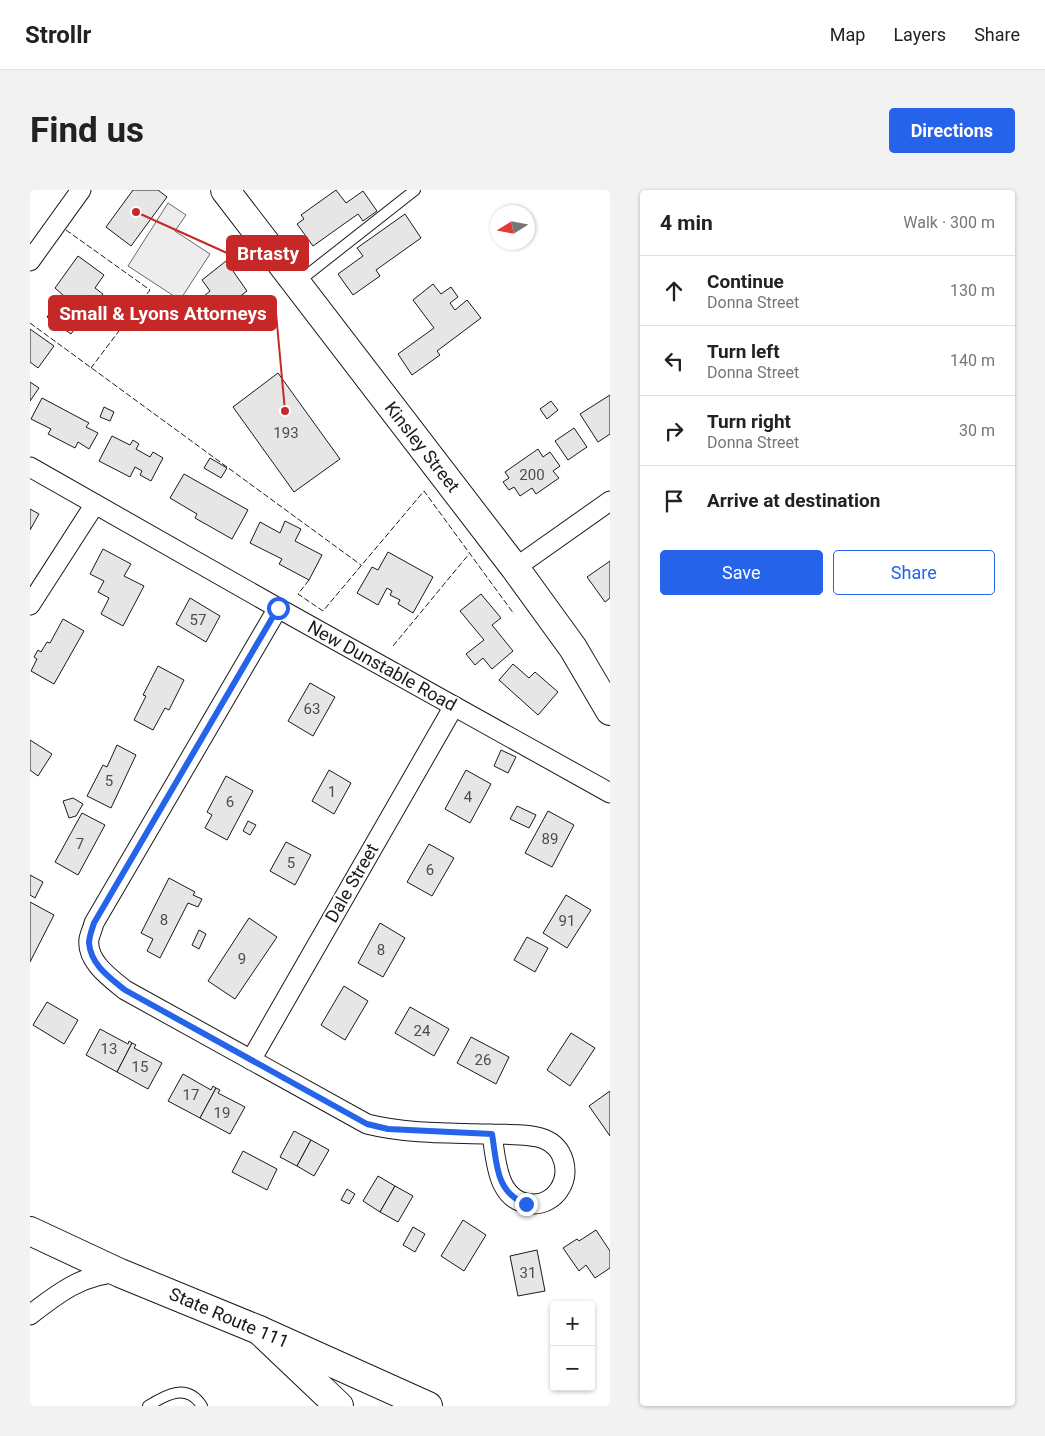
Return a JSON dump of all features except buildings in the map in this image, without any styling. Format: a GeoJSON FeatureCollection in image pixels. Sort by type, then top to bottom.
{"type":"FeatureCollection","features":[{"type":"Feature","properties":{"kind":"main road","name":"Kinsley Street"},"geometry":{"type":"LineString","coordinates":[[225,190],[515,568],[574,648],[610,711]]}},
{"type":"Feature","properties":{"kind":"main road","name":"State Route 111"},"geometry":{"type":"LineString","coordinates":[[30,1231],[120,1273],[259,1330],[428,1406]]}},
{"type":"Feature","properties":{"kind":"main road"},"geometry":{"type":"LineString","coordinates":[[259,1330],[338,1406]]}},
{"type":"Feature","properties":{"kind":"street"},"geometry":{"type":"LineString","coordinates":[[30,261],[81,190]]}},
{"type":"Feature","properties":{"kind":"street","name":"New Dunstable Road"},"geometry":{"type":"LineString","coordinates":[[30,467],[454,706],[608,786]]}},
{"type":"Feature","properties":{"kind":"street"},"geometry":{"type":"LineString","coordinates":[[515,568],[610,501]]}},
{"type":"Feature","properties":{"kind":"street"},"geometry":{"type":"LineString","coordinates":[[30,605],[95,504]]}},
{"type":"Feature","properties":{"kind":"street"},"geometry":{"type":"LineString","coordinates":[[278,608],[94,923],[89,941],[92,958],[104,973],[125,990],[367,1124],[388,1129],[492,1134]]}},
{"type":"Feature","properties":{"kind":"street","name":"Dale Street"},"geometry":{"type":"LineString","coordinates":[[251,1060],[454,706]]}},
{"type":"Feature","properties":{"kind":"street"},"geometry":{"type":"LineString","coordinates":[[30,1315],[57,1294],[82,1280],[105,1273],[120,1273]]}},
{"type":"Feature","properties":{"kind":"lane"},"geometry":{"type":"LineString","coordinates":[[297,283],[416,190]]}},
{"type":"Feature","properties":{"kind":"lane"},"geometry":{"type":"LineString","coordinates":[[148,1406],[168,1393],[184,1393],[196,1397],[202,1406]]}},
{"type":"Feature","properties":{"kind":"shaded area"},"geometry":{"type":"Polygon","coordinates":[[[168,203],[186,215],[175,231],[210,254],[180,300],[128,266],[168,203]]]}},
{"type":"Feature","properties":{"kind":"fence"},"geometry":{"type":"LineString","coordinates":[[66,230],[150,290],[91,368]]}},
{"type":"Feature","properties":{"kind":"fence"},"geometry":{"type":"LineString","coordinates":[[30,323],[361,565]]}},
{"type":"Feature","properties":{"kind":"fence"},"geometry":{"type":"LineString","coordinates":[[309,580],[298,594],[323,611],[424,491],[514,614]]}},
{"type":"Feature","properties":{"kind":"fence"},"geometry":{"type":"LineString","coordinates":[[393,646],[469,554]]}},
{"type":"Feature","properties":{"kind":"place","name":"Brtasty"},"geometry":{"type":"Point","coordinates":[136,212]}},
{"type":"Feature","properties":{"kind":"place","name":"Small & Lyons Attorneys"},"geometry":{"type":"Point","coordinates":[285,411]}},
{"type":"Feature","properties":{"kind":"route"},"geometry":{"type":"LineString","coordinates":[[278,608],[94,923],[89,941],[92,958],[104,973],[125,990],[367,1124],[388,1129],[492,1134],[502,1185],[508,1194],[526,1204]]}}]}
